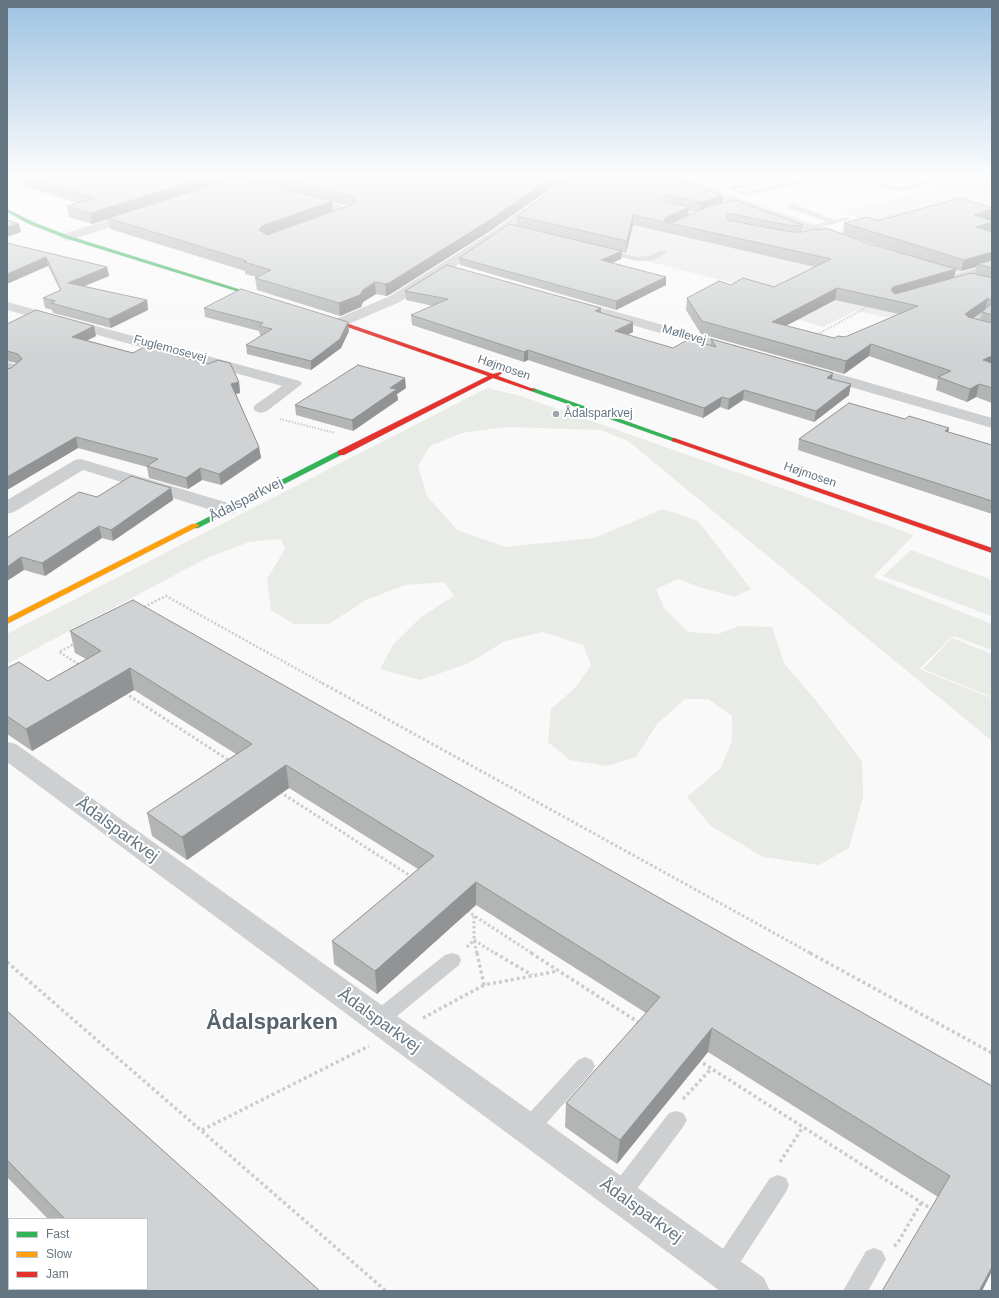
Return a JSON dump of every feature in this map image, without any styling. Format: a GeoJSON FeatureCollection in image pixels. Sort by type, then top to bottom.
{"type":"FeatureCollection","features":[{"type":"Feature","properties":{"kind":"street"},"geometry":{"type":"LineString","coordinates":[[69,238],[274,297],[94,238]]}},
{"type":"Feature","properties":{"kind":"street"},"geometry":{"type":"LineString","coordinates":[[346,320],[395,299],[445,266],[494,238]]}},
{"type":"Feature","properties":{"kind":"street"},"geometry":{"type":"LineString","coordinates":[[832,238],[852,243]]}},
{"type":"Feature","properties":{"kind":"street"},"geometry":{"type":"LineString","coordinates":[[445,266],[467,273]]}},
{"type":"Feature","properties":{"kind":"street"},"geometry":{"type":"LineString","coordinates":[[940,272],[954,280],[973,281]]}},
{"type":"Feature","properties":{"kind":"street","name":"Møllevej"},"geometry":{"type":"LineString","coordinates":[[557,299],[756,355]]}},
{"type":"Feature","properties":{"kind":"street","name":"Fuglemosevej"},"geometry":{"type":"LineString","coordinates":[[7,306],[294,384],[261,408]]}},
{"type":"Feature","properties":{"kind":"street","name":"Højmosen"},"geometry":{"type":"LineString","coordinates":[[320,307],[346,320],[492,376],[992,551]]}},
{"type":"Feature","properties":{"kind":"street","name":"Højmosen"},"geometry":{"type":"LineString","coordinates":[[310,312],[417,339]]}},
{"type":"Feature","properties":{"kind":"street","name":"Højmosen"},"geometry":{"type":"LineString","coordinates":[[491,364],[506,369]]}},
{"type":"Feature","properties":{"kind":"street"},"geometry":{"type":"LineString","coordinates":[[788,364],[992,423]]}},
{"type":"Feature","properties":{"kind":"street"},"geometry":{"type":"LineString","coordinates":[[7,367],[15,370],[7,374]]}},
{"type":"Feature","properties":{"kind":"street","name":"Ådalsparkvej"},"geometry":{"type":"LineString","coordinates":[[7,621],[506,369]]}},
{"type":"Feature","properties":{"kind":"street"},"geometry":{"type":"LineString","coordinates":[[7,508],[81,464],[228,509]]}},
{"type":"Feature","properties":{"kind":"street","name":"Ådalsparkvej"},"geometry":{"type":"LineString","coordinates":[[7,750],[751,1291]]}},
{"type":"Feature","properties":{"kind":"lane"},"geometry":{"type":"LineString","coordinates":[[594,249],[638,259],[651,258],[663,252]]}},
{"type":"Feature","properties":{"kind":"lane"},"geometry":{"type":"LineString","coordinates":[[954,280],[992,266]]}},
{"type":"Feature","properties":{"kind":"lane"},"geometry":{"type":"LineString","coordinates":[[984,314],[969,326],[992,332]]}},
{"type":"Feature","properties":{"kind":"lane"},"geometry":{"type":"LineString","coordinates":[[387,1026],[452,960]]}},
{"type":"Feature","properties":{"kind":"lane"},"geometry":{"type":"LineString","coordinates":[[528,1129],[585,1066]]}},
{"type":"Feature","properties":{"kind":"lane"},"geometry":{"type":"LineString","coordinates":[[619,1195],[676,1120]]}},
{"type":"Feature","properties":{"kind":"lane"},"geometry":{"type":"LineString","coordinates":[[722,1270],[778,1185]]}},
{"type":"Feature","properties":{"kind":"lane"},"geometry":{"type":"LineString","coordinates":[[855,1291],[874,1260]]}},
{"type":"Feature","properties":{"kind":"path"},"geometry":{"type":"LineString","coordinates":[[812,337],[867,307]]}},
{"type":"Feature","properties":{"kind":"path"},"geometry":{"type":"LineString","coordinates":[[261,408],[275,417],[362,441]]}},
{"type":"Feature","properties":{"kind":"path"},"geometry":{"type":"LineString","coordinates":[[139,610],[166,596],[992,1053]]}},
{"type":"Feature","properties":{"kind":"path"},"geometry":{"type":"LineString","coordinates":[[79,641],[59,652],[86,669]]}},
{"type":"Feature","properties":{"kind":"path"},"geometry":{"type":"LineString","coordinates":[[119,690],[233,762]]}},
{"type":"Feature","properties":{"kind":"path"},"geometry":{"type":"LineString","coordinates":[[273,788],[414,878]]}},
{"type":"Feature","properties":{"kind":"path"},"geometry":{"type":"LineString","coordinates":[[461,907],[648,1028]]}},
{"type":"Feature","properties":{"kind":"path"},"geometry":{"type":"LineString","coordinates":[[474,916],[474,940],[484,984]]}},
{"type":"Feature","properties":{"kind":"path"},"geometry":{"type":"LineString","coordinates":[[452,960],[474,940]]}},
{"type":"Feature","properties":{"kind":"path"},"geometry":{"type":"LineString","coordinates":[[474,940],[533,975]]}},
{"type":"Feature","properties":{"kind":"path"},"geometry":{"type":"LineString","coordinates":[[7,962],[386,1291]]}},
{"type":"Feature","properties":{"kind":"path"},"geometry":{"type":"LineString","coordinates":[[202,1130],[387,1026],[484,984],[559,971]]}},
{"type":"Feature","properties":{"kind":"path"},"geometry":{"type":"LineString","coordinates":[[637,1029],[642,1024]]}},
{"type":"Feature","properties":{"kind":"path"},"geometry":{"type":"LineString","coordinates":[[692,1056],[940,1215]]}},
{"type":"Feature","properties":{"kind":"path"},"geometry":{"type":"LineString","coordinates":[[676,1120],[682,1100],[711,1069]]}},
{"type":"Feature","properties":{"kind":"path"},"geometry":{"type":"LineString","coordinates":[[778,1185],[774,1172],[802,1127]]}},
{"type":"Feature","properties":{"kind":"path"},"geometry":{"type":"LineString","coordinates":[[874,1260],[897,1244],[921,1203]]}},
{"type":"Feature","properties":{"kind":"shaded area"},"geometry":{"type":"Polygon","coordinates":[[[554,238],[992,238],[992,341],[961,332],[855,311],[823,327],[763,308],[780,295],[554,238]]]}},
{"type":"Feature","properties":{"kind":"shaded area"},"geometry":{"type":"Polygon","coordinates":[[[487,388],[521,396],[914,535],[873,577],[992,624],[992,650],[953,636],[919,669],[992,698],[992,741],[628,441],[601,430],[505,427],[462,433],[430,446],[418,466],[427,496],[457,530],[505,547],[594,538],[663,509],[698,521],[751,589],[734,597],[696,586],[679,579],[656,589],[664,608],[688,632],[718,634],[739,626],[772,627],[785,665],[814,698],[862,761],[863,797],[849,848],[819,865],[763,857],[711,826],[687,797],[720,769],[732,741],[732,716],[708,699],[685,699],[657,724],[636,757],[607,766],[570,760],[548,742],[551,709],[576,687],[591,665],[583,645],[543,632],[505,641],[467,664],[420,680],[380,669],[393,645],[421,617],[454,596],[444,582],[405,585],[366,600],[329,624],[294,624],[271,610],[267,579],[285,549],[281,539],[249,542],[207,558],[7,664],[7,634],[487,388]]]}},
{"type":"Feature","properties":{"kind":"shaded area"},"geometry":{"type":"Polygon","coordinates":[[[911,550],[992,580],[992,616],[883,576],[911,550]]]}},
{"type":"Feature","properties":{"kind":"shaded area"},"geometry":{"type":"Polygon","coordinates":[[[952,638],[992,654],[992,697],[923,669],[952,638]]]}},
{"type":"Feature","properties":{"kind":"building"},"geometry":{"type":"Polygon","coordinates":[[[171,238],[462,238],[389,283],[385,284],[375,282],[363,290],[360,295],[339,303],[255,278],[271,270],[244,262],[247,261],[171,238]]]}},
{"type":"Feature","properties":{"kind":"building"},"geometry":{"type":"Polygon","coordinates":[[[489,238],[566,238],[622,251],[601,260],[666,277],[616,301],[459,258],[489,238]]]}},
{"type":"Feature","properties":{"kind":"building"},"geometry":{"type":"Polygon","coordinates":[[[612,238],[628,238],[627,241],[612,238]]]}},
{"type":"Feature","properties":{"kind":"building"},"geometry":{"type":"Polygon","coordinates":[[[735,238],[852,238],[956,269],[893,287],[891,290],[895,294],[971,273],[992,278],[992,301],[988,298],[965,314],[968,317],[992,323],[992,356],[983,360],[992,363],[992,388],[979,384],[970,389],[938,377],[951,371],[871,344],[846,361],[702,321],[687,298],[719,281],[731,285],[743,278],[774,287],[831,259],[735,238]],[[837,288],[772,322],[834,338],[838,336],[845,337],[918,306],[837,288]]]}},
{"type":"Feature","properties":{"kind":"building"},"geometry":{"type":"Polygon","coordinates":[[[891,238],[992,238],[992,252],[964,260],[891,238]]]}},
{"type":"Feature","properties":{"kind":"building"},"geometry":{"type":"Polygon","coordinates":[[[7,243],[107,267],[68,283],[147,300],[109,319],[51,303],[55,301],[43,298],[61,290],[46,257],[7,274],[7,243]]]}},
{"type":"Feature","properties":{"kind":"building"},"geometry":{"type":"Polygon","coordinates":[[[992,260],[992,268],[977,264],[992,260]]]}},
{"type":"Feature","properties":{"kind":"building"},"geometry":{"type":"Polygon","coordinates":[[[447,265],[601,308],[595,311],[633,322],[615,331],[673,348],[689,339],[716,347],[711,339],[833,373],[827,378],[851,384],[816,411],[744,390],[729,399],[722,397],[704,408],[528,350],[524,352],[411,315],[448,299],[405,291],[447,265]]]}},
{"type":"Feature","properties":{"kind":"building"},"geometry":{"type":"Polygon","coordinates":[[[241,289],[348,322],[340,339],[311,361],[246,345],[272,329],[259,326],[263,323],[204,308],[241,289]]]}},
{"type":"Feature","properties":{"kind":"building"},"geometry":{"type":"Polygon","coordinates":[[[992,303],[992,315],[982,312],[992,303]]]}},
{"type":"Feature","properties":{"kind":"building"},"geometry":{"type":"Polygon","coordinates":[[[36,310],[94,326],[72,337],[133,353],[144,347],[208,364],[218,360],[230,363],[239,382],[231,384],[259,447],[219,474],[200,468],[186,478],[147,466],[158,459],[76,437],[7,477],[7,369],[11,368],[22,359],[18,354],[7,351],[7,324],[36,310]]]}},
{"type":"Feature","properties":{"kind":"building"},"geometry":{"type":"Polygon","coordinates":[[[358,365],[405,378],[390,388],[397,389],[352,420],[295,405],[358,365]]]}},
{"type":"Feature","properties":{"kind":"building"},"geometry":{"type":"Polygon","coordinates":[[[849,403],[905,419],[909,416],[949,428],[945,431],[992,445],[992,501],[799,439],[849,403]]]}},
{"type":"Feature","properties":{"kind":"building"},"geometry":{"type":"Polygon","coordinates":[[[131,476],[171,488],[111,530],[99,526],[42,563],[21,557],[7,567],[7,538],[79,492],[97,497],[131,476]]]}},
{"type":"Feature","properties":{"kind":"building"},"geometry":{"type":"Polygon","coordinates":[[[133,600],[992,1086],[992,1267],[979,1291],[882,1291],[950,1176],[712,1028],[620,1140],[566,1103],[660,997],[476,882],[375,971],[332,941],[434,856],[286,765],[182,837],[147,813],[252,744],[130,668],[26,729],[7,716],[7,668],[19,662],[48,681],[101,651],[70,631],[133,600]]]}},
{"type":"Feature","properties":{"kind":"building"},"geometry":{"type":"Polygon","coordinates":[[[7,1011],[320,1291],[136,1291],[135,1290],[148,1290],[148,1218],[64,1218],[7,1160],[7,1011]]]}},
{"type":"Feature","properties":{"kind":"traffic: fast"},"geometry":{"type":"LineString","coordinates":[[69,238],[267,299]]}},
{"type":"Feature","properties":{"kind":"traffic: fast"},"geometry":{"type":"LineString","coordinates":[[533,390],[674,440]]}},
{"type":"Feature","properties":{"kind":"traffic: fast"},"geometry":{"type":"LineString","coordinates":[[195,526],[341,453]]}},
{"type":"Feature","properties":{"kind":"traffic: slow"},"geometry":{"type":"LineString","coordinates":[[7,621],[195,526]]}},
{"type":"Feature","properties":{"kind":"traffic: jam"},"geometry":{"type":"LineString","coordinates":[[321,316],[533,390]]}},
{"type":"Feature","properties":{"kind":"traffic: jam"},"geometry":{"type":"LineString","coordinates":[[341,453],[499,373]]}},
{"type":"Feature","properties":{"kind":"traffic: jam"},"geometry":{"type":"LineString","coordinates":[[674,440],[992,551]]}},
{"type":"Feature","properties":{"kind":"place","name":"Ådalsparkvej"},"geometry":{"type":"Point","coordinates":[556,414]}},
{"type":"Feature","properties":{"kind":"district","name":"Ådalsparken"},"geometry":{"type":"Point","coordinates":[272,1023]}}]}
